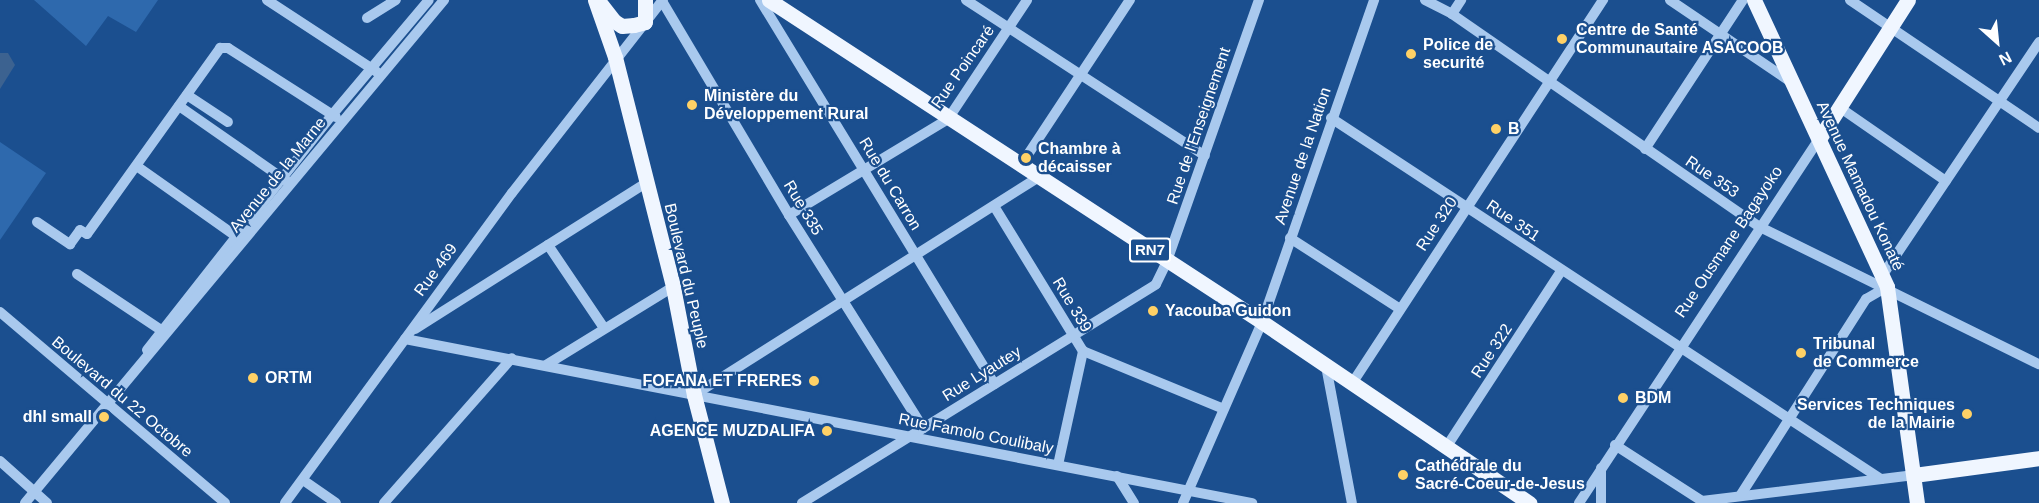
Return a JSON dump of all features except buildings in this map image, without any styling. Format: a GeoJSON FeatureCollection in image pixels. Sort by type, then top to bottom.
{"type":"FeatureCollection","features":[{"type":"Feature","properties":{"kind":"main road"},"geometry":{"type":"LineString","coordinates":[[596,0],[622,26],[645,22],[645,0]]}},
{"type":"Feature","properties":{"kind":"main road","name":"Boulevard du Peuple"},"geometry":{"type":"LineString","coordinates":[[596,0],[615,57],[673,287],[694,395],[722,503]]}},
{"type":"Feature","properties":{"kind":"main road","name":"RN7"},"geometry":{"type":"LineString","coordinates":[[769,0],[1353,382],[1529,503]]}},
{"type":"Feature","properties":{"kind":"main road","name":"Avenue Mamadou Konaté"},"geometry":{"type":"LineString","coordinates":[[1754,0],[1884,282],[1917,503]]}},
{"type":"Feature","properties":{"kind":"main road","name":"Rue Ousmane Bagayoko"},"geometry":{"type":"LineString","coordinates":[[1819,138],[1908,0]]}},
{"type":"Feature","properties":{"kind":"main road"},"geometry":{"type":"LineString","coordinates":[[1914,475],[2039,458]]}},
{"type":"Feature","properties":{"kind":"street"},"geometry":{"type":"LineString","coordinates":[[267,0],[376,71]]}},
{"type":"Feature","properties":{"kind":"street"},"geometry":{"type":"LineString","coordinates":[[368,18],[396,0]]}},
{"type":"Feature","properties":{"kind":"street","name":"Avenue de la Marne"},"geometry":{"type":"LineString","coordinates":[[25,503],[376,71],[429,0]]}},
{"type":"Feature","properties":{"kind":"street","name":"Avenue de la Marne"},"geometry":{"type":"LineString","coordinates":[[376,71],[444,0]]}},
{"type":"Feature","properties":{"kind":"street","name":"Rue 469"},"geometry":{"type":"LineString","coordinates":[[285,503],[615,57],[662,0]]}},
{"type":"Feature","properties":{"kind":"street","name":"Rue 335"},"geometry":{"type":"LineString","coordinates":[[662,0],[789,215],[923,428]]}},
{"type":"Feature","properties":{"kind":"street","name":"Rue du Carron"},"geometry":{"type":"LineString","coordinates":[[760,0],[994,384]]}},
{"type":"Feature","properties":{"kind":"street"},"geometry":{"type":"LineString","coordinates":[[966,0],[1205,156]]}},
{"type":"Feature","properties":{"kind":"street","name":"Rue Poincaré"},"geometry":{"type":"LineString","coordinates":[[789,215],[948,119],[1028,0]]}},
{"type":"Feature","properties":{"kind":"street"},"geometry":{"type":"LineString","coordinates":[[1021,165],[1130,0]]}},
{"type":"Feature","properties":{"kind":"street","name":"Rue de l'Enseignement"},"geometry":{"type":"LineString","coordinates":[[1167,261],[1259,0]]}},
{"type":"Feature","properties":{"kind":"street","name":"Avenue de la Nation"},"geometry":{"type":"LineString","coordinates":[[1183,503],[1262,322],[1331,118],[1374,0]]}},
{"type":"Feature","properties":{"kind":"street","name":"Rue 353"},"geometry":{"type":"LineString","coordinates":[[1425,0],[1452,14],[1548,83],[1760,227],[1884,282],[2039,364]]}},
{"type":"Feature","properties":{"kind":"street"},"geometry":{"type":"LineString","coordinates":[[1452,14],[1461,0]]}},
{"type":"Feature","properties":{"kind":"street","name":"Rue 320"},"geometry":{"type":"LineString","coordinates":[[1353,382],[1465,207],[1603,0]]}},
{"type":"Feature","properties":{"kind":"street"},"geometry":{"type":"LineString","coordinates":[[1670,0],[1792,83]]}},
{"type":"Feature","properties":{"kind":"street"},"geometry":{"type":"LineString","coordinates":[[1645,149],[1743,0]]}},
{"type":"Feature","properties":{"kind":"street"},"geometry":{"type":"LineString","coordinates":[[1850,0],[2039,128]]}},
{"type":"Feature","properties":{"kind":"street"},"geometry":{"type":"LineString","coordinates":[[1740,496],[1793,418],[1866,299],[1884,282],[1946,181],[2039,42]]}},
{"type":"Feature","properties":{"kind":"street"},"geometry":{"type":"LineString","coordinates":[[37,222],[70,244],[80,230],[87,234],[138,167],[214,52],[228,48],[337,118]]}},
{"type":"Feature","properties":{"kind":"street"},"geometry":{"type":"LineString","coordinates":[[187,95],[228,122]]}},
{"type":"Feature","properties":{"kind":"street"},"geometry":{"type":"LineString","coordinates":[[179,106],[286,180]]}},
{"type":"Feature","properties":{"kind":"street"},"geometry":{"type":"LineString","coordinates":[[1839,106],[1946,181]]}},
{"type":"Feature","properties":{"kind":"street","name":"Rue 351"},"geometry":{"type":"LineString","coordinates":[[1331,118],[1562,271],[1793,418],[1881,479]]}},
{"type":"Feature","properties":{"kind":"street","name":"Rue Ousmane Bagayoko"},"geometry":{"type":"LineString","coordinates":[[1579,503],[1819,138]]}},
{"type":"Feature","properties":{"kind":"street"},"geometry":{"type":"LineString","coordinates":[[138,167],[239,238]]}},
{"type":"Feature","properties":{"kind":"street"},"geometry":{"type":"LineString","coordinates":[[694,395],[1039,177]]}},
{"type":"Feature","properties":{"kind":"street"},"geometry":{"type":"LineString","coordinates":[[407,336],[646,183]]}},
{"type":"Feature","properties":{"kind":"street","name":"Rue 339"},"geometry":{"type":"LineString","coordinates":[[994,206],[1083,351],[1224,409]]}},
{"type":"Feature","properties":{"kind":"street"},"geometry":{"type":"LineString","coordinates":[[1290,238],[1400,309]]}},
{"type":"Feature","properties":{"kind":"street"},"geometry":{"type":"LineString","coordinates":[[548,245],[604,328]]}},
{"type":"Feature","properties":{"kind":"street","name":"Rue Lyautey"},"geometry":{"type":"LineString","coordinates":[[802,503],[1156,284],[1167,261]]}},
{"type":"Feature","properties":{"kind":"street","name":"Rue 322"},"geometry":{"type":"LineString","coordinates":[[1447,446],[1562,271]]}},
{"type":"Feature","properties":{"kind":"street"},"geometry":{"type":"LineString","coordinates":[[78,274],[164,332]]}},
{"type":"Feature","properties":{"kind":"street"},"geometry":{"type":"LineString","coordinates":[[546,365],[673,287]]}},
{"type":"Feature","properties":{"kind":"street","name":"Boulevard du 22 Octobre"},"geometry":{"type":"LineString","coordinates":[[0,312],[104,403],[225,503]]}},
{"type":"Feature","properties":{"kind":"street","name":"Rue Famolo Coulibaly"},"geometry":{"type":"LineString","coordinates":[[407,336],[694,395],[1252,503]]}},
{"type":"Feature","properties":{"kind":"street"},"geometry":{"type":"LineString","coordinates":[[1058,465],[1083,351]]}},
{"type":"Feature","properties":{"kind":"street"},"geometry":{"type":"LineString","coordinates":[[384,503],[512,358]]}},
{"type":"Feature","properties":{"kind":"street"},"geometry":{"type":"LineString","coordinates":[[1326,366],[1352,503]]}},
{"type":"Feature","properties":{"kind":"street"},"geometry":{"type":"LineString","coordinates":[[1615,445],[1702,501],[1914,475]]}},
{"type":"Feature","properties":{"kind":"street"},"geometry":{"type":"LineString","coordinates":[[0,461],[47,503]]}},
{"type":"Feature","properties":{"kind":"street"},"geometry":{"type":"LineString","coordinates":[[1601,467],[1601,503]]}},
{"type":"Feature","properties":{"kind":"street"},"geometry":{"type":"LineString","coordinates":[[1118,476],[1134,503]]}},
{"type":"Feature","properties":{"kind":"street"},"geometry":{"type":"LineString","coordinates":[[303,480],[336,503]]}},
{"type":"Feature","properties":{"kind":"shaded area"},"geometry":{"type":"Polygon","coordinates":[[[34,0],[158,0],[136,32],[108,16],[86,46],[34,0]]]}},
{"type":"Feature","properties":{"kind":"shaded area"},"geometry":{"type":"Polygon","coordinates":[[[0,53],[8,53],[15,65],[0,89],[0,53]]]}},
{"type":"Feature","properties":{"kind":"shaded area"},"geometry":{"type":"Polygon","coordinates":[[[0,142],[46,173],[0,240],[0,142]]]}},
{"type":"Feature","properties":{"kind":"place","name":"Centre de Santé Communautaire ASACOOB"},"geometry":{"type":"Point","coordinates":[1562,39]}},
{"type":"Feature","properties":{"kind":"place","name":"Police de securité"},"geometry":{"type":"Point","coordinates":[1411,54]}},
{"type":"Feature","properties":{"kind":"place","name":"Ministère du Développement Rural"},"geometry":{"type":"Point","coordinates":[692,105]}},
{"type":"Feature","properties":{"kind":"place","name":"B"},"geometry":{"type":"Point","coordinates":[1496,129]}},
{"type":"Feature","properties":{"kind":"place","name":"Chambre à décaisser"},"geometry":{"type":"Point","coordinates":[1026,158]}},
{"type":"Feature","properties":{"kind":"place","name":"Yacouba Guidon"},"geometry":{"type":"Point","coordinates":[1153,311]}},
{"type":"Feature","properties":{"kind":"place","name":"Tribunal de Commerce"},"geometry":{"type":"Point","coordinates":[1801,353]}},
{"type":"Feature","properties":{"kind":"place","name":"ORTM"},"geometry":{"type":"Point","coordinates":[253,378]}},
{"type":"Feature","properties":{"kind":"place","name":"FOFANA ET FRERES"},"geometry":{"type":"Point","coordinates":[814,381]}},
{"type":"Feature","properties":{"kind":"place","name":"BDM"},"geometry":{"type":"Point","coordinates":[1623,398]}},
{"type":"Feature","properties":{"kind":"place","name":"Services Techniques de la Mairie"},"geometry":{"type":"Point","coordinates":[1967,414]}},
{"type":"Feature","properties":{"kind":"place","name":"dhl small"},"geometry":{"type":"Point","coordinates":[104,417]}},
{"type":"Feature","properties":{"kind":"place","name":"AGENCE MUZDALIFA"},"geometry":{"type":"Point","coordinates":[827,431]}},
{"type":"Feature","properties":{"kind":"place","name":"Cathédrale du Sacré-Coeur-de-Jesus"},"geometry":{"type":"Point","coordinates":[1403,475]}}]}
